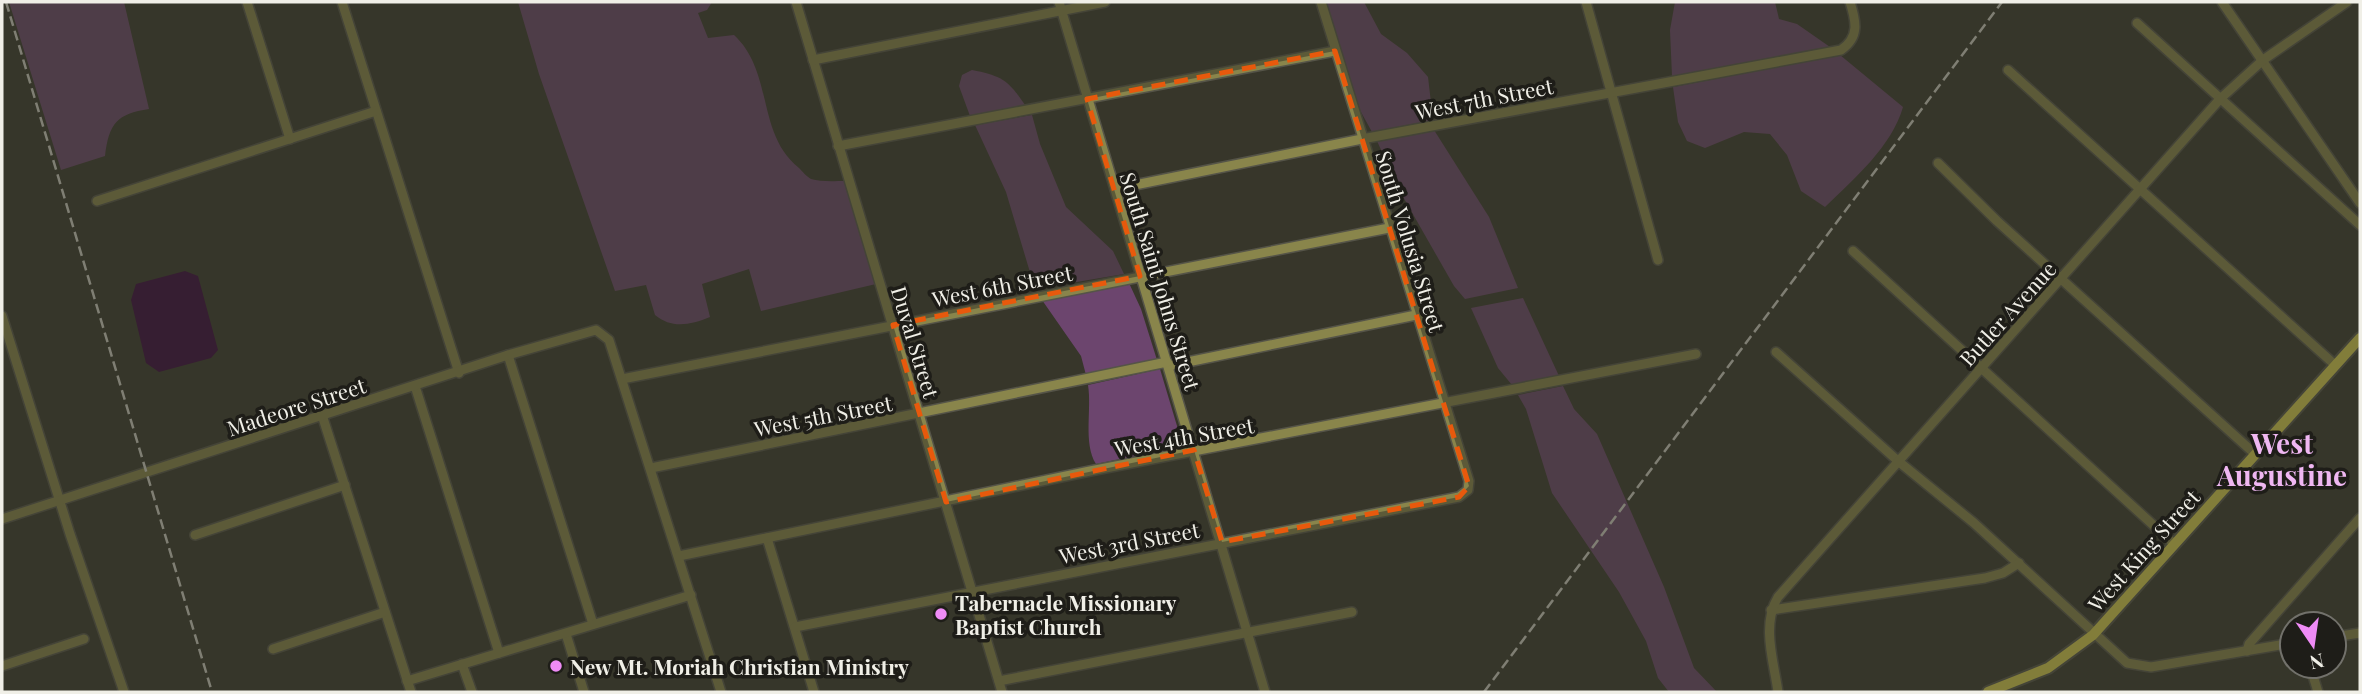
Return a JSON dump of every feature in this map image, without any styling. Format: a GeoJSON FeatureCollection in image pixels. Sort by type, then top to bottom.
{"type":"FeatureCollection","features":[{"type":"Feature","properties":{"kind":"main road","name":"West King Street"},"geometry":{"type":"LineString","coordinates":[[1988,692],[2048,668],[2093,635],[2360,338]]}},
{"type":"Feature","properties":{"kind":"street"},"geometry":{"type":"LineString","coordinates":[[247,2],[290,139]]}},
{"type":"Feature","properties":{"kind":"street"},"geometry":{"type":"LineString","coordinates":[[342,2],[459,373]]}},
{"type":"Feature","properties":{"kind":"street","name":"Duval Street"},"geometry":{"type":"LineString","coordinates":[[796,2],[1002,692]]}},
{"type":"Feature","properties":{"kind":"street"},"geometry":{"type":"LineString","coordinates":[[813,60],[1060,6],[1105,2]]}},
{"type":"Feature","properties":{"kind":"street","name":"South Volusia Street"},"geometry":{"type":"LineString","coordinates":[[1321,2],[1443,404],[1469,481],[1468,490]]}},
{"type":"Feature","properties":{"kind":"street"},"geometry":{"type":"LineString","coordinates":[[1586,2],[1658,260]]}},
{"type":"Feature","properties":{"kind":"street","name":"West 7th Street"},"geometry":{"type":"LineString","coordinates":[[1115,189],[1362,139],[1841,50],[1854,35],[1855,20],[1850,2]]}},
{"type":"Feature","properties":{"kind":"street"},"geometry":{"type":"LineString","coordinates":[[2222,2],[2360,202]]}},
{"type":"Feature","properties":{"kind":"street","name":"Butler Avenue"},"geometry":{"type":"LineString","coordinates":[[1771,610],[1778,597],[2220,99],[2263,60],[2347,2]]}},
{"type":"Feature","properties":{"kind":"street","name":"South Saint Johns Street"},"geometry":{"type":"LineString","coordinates":[[1060,6],[1265,692]]}},
{"type":"Feature","properties":{"kind":"street"},"geometry":{"type":"LineString","coordinates":[[2137,23],[2360,225]]}},
{"type":"Feature","properties":{"kind":"street"},"geometry":{"type":"LineString","coordinates":[[838,146],[1335,51]]}},
{"type":"Feature","properties":{"kind":"street"},"geometry":{"type":"LineString","coordinates":[[2008,70],[2334,364]]}},
{"type":"Feature","properties":{"kind":"street"},"geometry":{"type":"LineString","coordinates":[[97,201],[376,111]]}},
{"type":"Feature","properties":{"kind":"street"},"geometry":{"type":"LineString","coordinates":[[1938,163],[1987,211],[2255,454]]}},
{"type":"Feature","properties":{"kind":"street","name":"West 6th Street"},"geometry":{"type":"LineString","coordinates":[[622,379],[1389,228]]}},
{"type":"Feature","properties":{"kind":"street"},"geometry":{"type":"LineString","coordinates":[[1853,251],[2174,544]]}},
{"type":"Feature","properties":{"kind":"street","name":"West 5th Street"},"geometry":{"type":"LineString","coordinates":[[651,468],[1416,315]]}},
{"type":"Feature","properties":{"kind":"street"},"geometry":{"type":"LineString","coordinates":[[2,316],[70,534],[124,692]]}},
{"type":"Feature","properties":{"kind":"street","name":"Madeore Street"},"geometry":{"type":"LineString","coordinates":[[2,519],[591,330],[602,332],[609,340],[622,379]]}},
{"type":"Feature","properties":{"kind":"street"},"geometry":{"type":"LineString","coordinates":[[1776,352],[2019,564],[2093,635],[2127,663],[2143,667],[2278,645]]}},
{"type":"Feature","properties":{"kind":"street"},"geometry":{"type":"LineString","coordinates":[[508,355],[593,624]]}},
{"type":"Feature","properties":{"kind":"street","name":"West 4th Street"},"geometry":{"type":"LineString","coordinates":[[679,556],[1195,451],[1696,355]]}},
{"type":"Feature","properties":{"kind":"street"},"geometry":{"type":"LineString","coordinates":[[622,379],[721,692]]}},
{"type":"Feature","properties":{"kind":"street"},"geometry":{"type":"LineString","coordinates":[[415,386],[499,653]]}},
{"type":"Feature","properties":{"kind":"street"},"geometry":{"type":"LineString","coordinates":[[322,415],[411,692]]}},
{"type":"Feature","properties":{"kind":"street"},"geometry":{"type":"LineString","coordinates":[[195,535],[345,485]]}},
{"type":"Feature","properties":{"kind":"street","name":"West 3rd Street"},"geometry":{"type":"LineString","coordinates":[[795,627],[972,590],[1459,497],[1468,490]]}},
{"type":"Feature","properties":{"kind":"street"},"geometry":{"type":"LineString","coordinates":[[2247,651],[2249,644],[2294,590],[2360,518]]}},
{"type":"Feature","properties":{"kind":"street"},"geometry":{"type":"LineString","coordinates":[[768,538],[814,692]]}},
{"type":"Feature","properties":{"kind":"street"},"geometry":{"type":"LineString","coordinates":[[1778,692],[1769,629],[1771,610],[1985,578],[2003,573],[2019,564]]}},
{"type":"Feature","properties":{"kind":"street"},"geometry":{"type":"LineString","coordinates":[[407,681],[691,595]]}},
{"type":"Feature","properties":{"kind":"street"},"geometry":{"type":"LineString","coordinates":[[273,649],[385,612]]}},
{"type":"Feature","properties":{"kind":"street"},"geometry":{"type":"LineString","coordinates":[[999,681],[1352,612]]}},
{"type":"Feature","properties":{"kind":"street"},"geometry":{"type":"LineString","coordinates":[[566,634],[584,692]]}},
{"type":"Feature","properties":{"kind":"street"},"geometry":{"type":"LineString","coordinates":[[2,666],[84,639]]}},
{"type":"Feature","properties":{"kind":"street"},"geometry":{"type":"LineString","coordinates":[[462,664],[472,692]]}},
{"type":"Feature","properties":{"kind":"highlighted area"},"geometry":{"type":"Polygon","coordinates":[[[1335,51],[1469,486],[1459,497],[1222,542],[1194,450],[946,502],[893,325],[1140,276],[1087,99],[1335,51]]]}},
{"type":"Feature","properties":{"kind":"shaded area"},"geometry":{"type":"Polygon","coordinates":[[[9,2],[124,2],[149,109],[129,114],[116,122],[109,135],[105,156],[61,170],[9,2]]]}},
{"type":"Feature","properties":{"kind":"shaded area"},"geometry":{"type":"Polygon","coordinates":[[[518,2],[712,2],[707,10],[698,13],[708,38],[734,35],[747,50],[761,84],[776,138],[786,154],[811,179],[844,181],[876,284],[761,311],[749,269],[702,284],[710,317],[681,324],[668,322],[655,315],[646,285],[615,291],[539,74],[518,2]]]}},
{"type":"Feature","properties":{"kind":"shaded area"},"geometry":{"type":"Polygon","coordinates":[[[1325,2],[1364,2],[1381,34],[1407,53],[1428,77],[1433,120],[1372,132],[1356,103],[1325,2]]]}},
{"type":"Feature","properties":{"kind":"shaded area"},"geometry":{"type":"Polygon","coordinates":[[[1675,2],[1775,2],[1779,19],[1797,24],[1830,47],[1672,76],[1670,30],[1675,2]]]}},
{"type":"Feature","properties":{"kind":"shaded area"},"geometry":{"type":"Polygon","coordinates":[[[1840,55],[1903,107],[1898,121],[1881,148],[1825,207],[1801,191],[1787,155],[1770,134],[1744,132],[1705,148],[1687,141],[1678,122],[1673,87],[1840,55]]]}},
{"type":"Feature","properties":{"kind":"shaded area"},"geometry":{"type":"Polygon","coordinates":[[[972,70],[1003,80],[1025,105],[970,116],[959,86],[962,75],[972,70]]]}},
{"type":"Feature","properties":{"kind":"shaded area"},"geometry":{"type":"Polygon","coordinates":[[[1032,115],[1040,144],[1066,207],[1113,251],[1124,274],[1035,289],[1006,192],[975,125],[1032,115]]]}},
{"type":"Feature","properties":{"kind":"shaded area"},"geometry":{"type":"Polygon","coordinates":[[[1434,130],[1489,217],[1518,288],[1465,299],[1454,286],[1402,195],[1377,141],[1434,130]]]}},
{"type":"Feature","properties":{"kind":"shaded area"},"geometry":{"type":"Polygon","coordinates":[[[185,271],[198,276],[218,350],[211,358],[159,372],[146,363],[131,300],[136,284],[185,271]]]}},
{"type":"Feature","properties":{"kind":"shaded area"},"geometry":{"type":"Polygon","coordinates":[[[1129,283],[1141,309],[1157,360],[1086,375],[1081,356],[1042,300],[1129,283]]]}},
{"type":"Feature","properties":{"kind":"shaded area"},"geometry":{"type":"Polygon","coordinates":[[[1523,298],[1559,376],[1512,385],[1498,368],[1471,308],[1523,298]]]}},
{"type":"Feature","properties":{"kind":"shaded area"},"geometry":{"type":"Polygon","coordinates":[[[1160,369],[1183,446],[1096,464],[1090,446],[1088,385],[1160,369]]]}},
{"type":"Feature","properties":{"kind":"shaded area"},"geometry":{"type":"Polygon","coordinates":[[[1563,386],[1574,409],[1597,434],[1664,587],[1694,668],[1717,692],[1669,692],[1658,678],[1646,641],[1619,592],[1552,493],[1526,409],[1518,395],[1563,386]]]}},
{"type":"Feature","properties":{"kind":"railway"},"geometry":{"type":"LineString","coordinates":[[6,2],[212,692]]}},
{"type":"Feature","properties":{"kind":"railway"},"geometry":{"type":"LineString","coordinates":[[1484,692],[2002,2]]}},
{"type":"Feature","properties":{"kind":"place","name":"Tabernacle Missionary Baptist Church"},"geometry":{"type":"Point","coordinates":[941,614]}},
{"type":"Feature","properties":{"kind":"place","name":"New Mt. Moriah Christian Ministry"},"geometry":{"type":"Point","coordinates":[556,666]}},
{"type":"Feature","properties":{"kind":"district","name":"West Augustine"},"geometry":{"type":"Point","coordinates":[2282,458]}}]}
